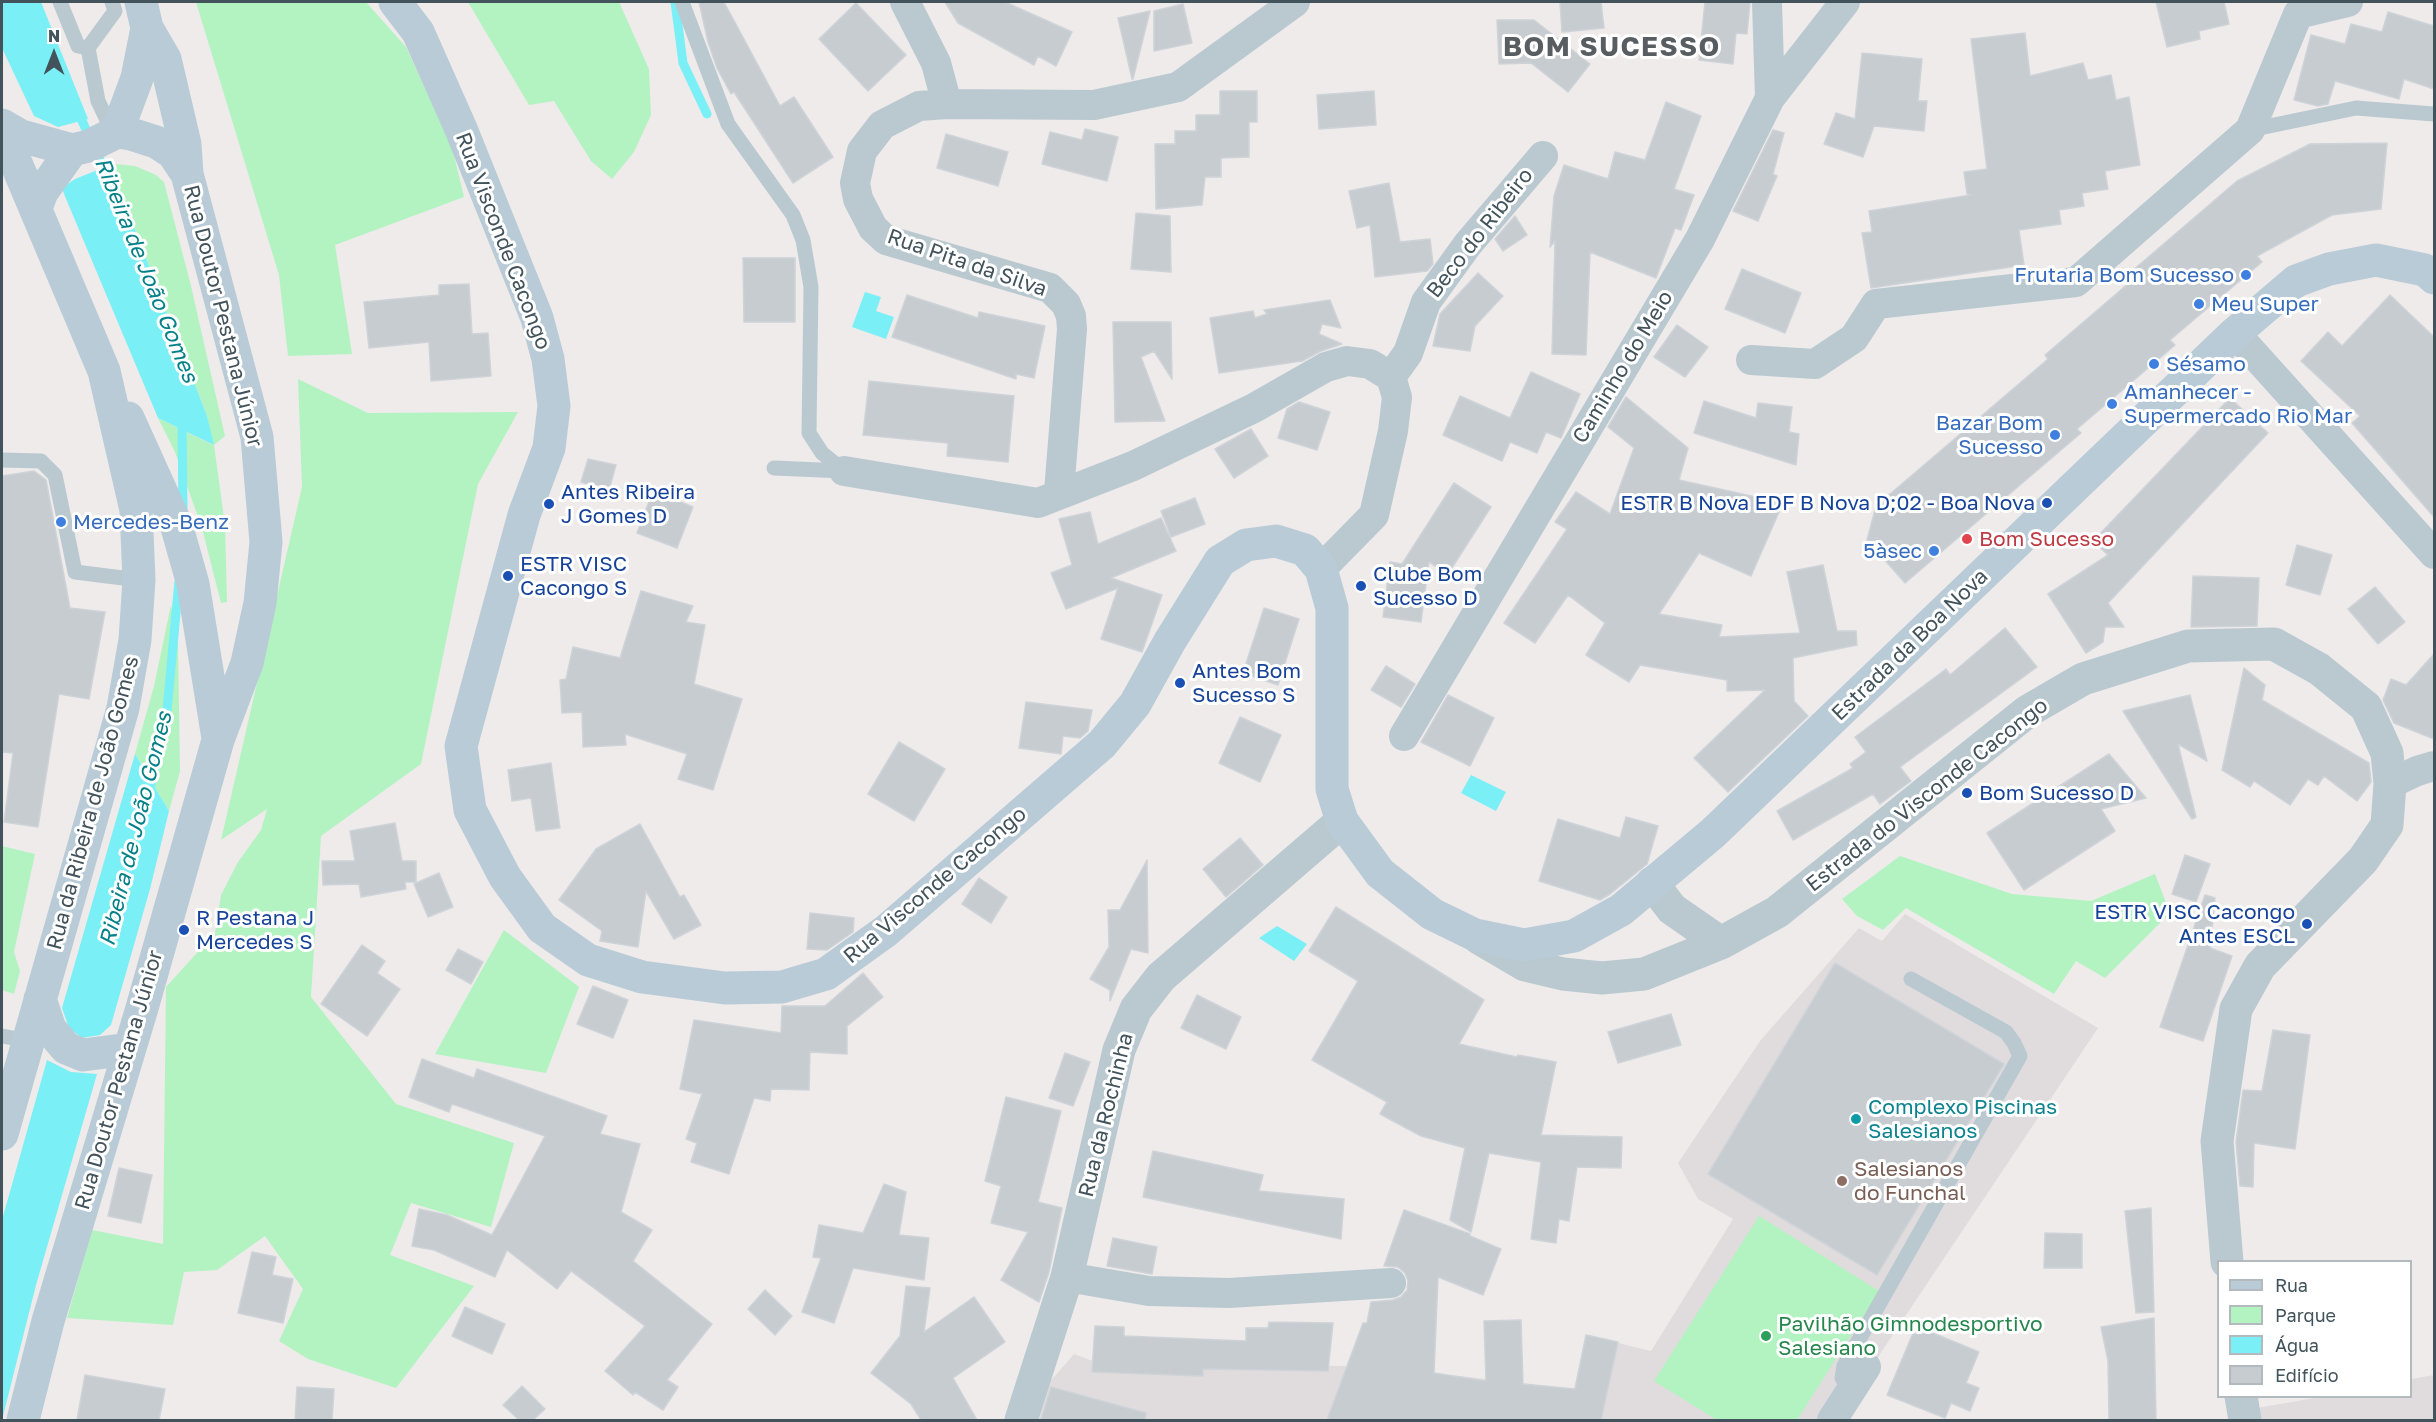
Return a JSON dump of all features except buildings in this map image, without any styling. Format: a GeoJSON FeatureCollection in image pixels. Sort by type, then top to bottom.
{"type":"FeatureCollection","features":[{"type":"Feature","properties":{"kind":"main road","name":"Rua Visconde Cacongo"},"geometry":{"type":"LineString","coordinates":[[395,2],[418,32],[462,129],[537,318],[548,359],[554,406],[549,448],[524,515],[461,746],[470,810],[505,877],[542,928],[588,960],[642,976],[725,988],[782,987],[826,974],[886,931],[1102,744],[1135,704],[1170,641],[1220,561],[1246,545],[1276,541],[1305,550],[1321,569],[1332,608],[1332,789],[1342,821],[1380,873],[1432,915],[1475,935],[1524,945],[1574,936],[1621,910],[1652,884]]}},
{"type":"Feature","properties":{"kind":"main road"},"geometry":{"type":"LineString","coordinates":[[36,208],[42,192],[137,78],[144,15]]}},
{"type":"Feature","properties":{"kind":"main road","name":"Rua Doutor Pestana Júnior"},"geometry":{"type":"LineString","coordinates":[[23,1420],[116,1051],[218,740],[247,663],[260,603],[266,542],[257,437],[187,174],[185,144],[165,59],[144,15]]}},
{"type":"Feature","properties":{"kind":"main road"},"geometry":{"type":"LineString","coordinates":[[2,125],[21,136],[78,147],[156,142],[173,153],[187,174]]}},
{"type":"Feature","properties":{"kind":"main road","name":"Rua da Ribeira de João Gomes"},"geometry":{"type":"LineString","coordinates":[[2,130],[104,371],[136,510],[139,580],[135,640],[123,708],[2,1134]]}},
{"type":"Feature","properties":{"kind":"main road","name":"Estrada da Boa Nova"},"geometry":{"type":"LineString","coordinates":[[1652,884],[1713,833],[2235,333],[2296,281],[2328,269],[2376,261],[2425,270],[2434,278]]}},
{"type":"Feature","properties":{"kind":"main road","name":"Rua Doutor Pestana Júnior"},"geometry":{"type":"LineString","coordinates":[[104,371],[141,444],[176,524],[193,584],[218,740]]}},
{"type":"Feature","properties":{"kind":"main road"},"geometry":{"type":"LineString","coordinates":[[28,1038],[83,1055],[116,1051]]}},
{"type":"Feature","properties":{"kind":"street"},"geometry":{"type":"LineString","coordinates":[[905,2],[936,63],[947,104]]}},
{"type":"Feature","properties":{"kind":"street","name":"Rua Pita da Silva"},"geometry":{"type":"LineString","coordinates":[[1059,492],[1072,329],[1071,316],[1066,304],[1050,288],[886,240],[873,228],[858,200],[856,167],[870,136],[896,116],[919,106],[947,104],[1094,105],[1178,87],[1295,2]]}},
{"type":"Feature","properties":{"kind":"street"},"geometry":{"type":"LineString","coordinates":[[1767,2],[1770,98]]}},
{"type":"Feature","properties":{"kind":"street","name":"Caminho do Meio"},"geometry":{"type":"LineString","coordinates":[[1404,736],[1700,239],[1770,98],[1845,2]]}},
{"type":"Feature","properties":{"kind":"street"},"geometry":{"type":"LineString","coordinates":[[1751,360],[1815,364],[1854,338],[1876,304],[2076,282],[2250,130],[2298,14],[2348,2]]}},
{"type":"Feature","properties":{"kind":"street","name":"Beco do Ribeiro"},"geometry":{"type":"LineString","coordinates":[[1391,377],[1408,352],[1426,302],[1476,234],[1543,156]]}},
{"type":"Feature","properties":{"kind":"street"},"geometry":{"type":"LineString","coordinates":[[2235,333],[2434,554]]}},
{"type":"Feature","properties":{"kind":"street"},"geometry":{"type":"LineString","coordinates":[[844,471],[1038,503],[1059,492],[1133,466],[1254,408],[1336,363],[1358,361],[1370,364],[1391,377],[1397,397],[1393,431],[1374,515],[1321,569]]}},
{"type":"Feature","properties":{"kind":"street","name":"Estrada do Visconde Cacongo"},"geometry":{"type":"LineString","coordinates":[[1475,935],[1525,965],[1563,974],[1602,978],[1644,974],[1721,944],[1777,912],[2028,711],[2083,679],[2188,646],[2274,644],[2319,669],[2366,707],[2387,753],[2390,784],[2387,825],[2363,860],[2260,966],[2236,1009],[2217,1141],[2227,1260]]}},
{"type":"Feature","properties":{"kind":"street"},"geometry":{"type":"LineString","coordinates":[[2390,784],[2417,771],[2434,766]]}},
{"type":"Feature","properties":{"kind":"street","name":"Rua da Rochinha"},"geometry":{"type":"LineString","coordinates":[[1020,1420],[1067,1276],[1119,1050],[1136,1009],[1161,977],[1342,821]]}},
{"type":"Feature","properties":{"kind":"street"},"geometry":{"type":"LineString","coordinates":[[1652,884],[1672,909],[1721,944]]}},
{"type":"Feature","properties":{"kind":"street"},"geometry":{"type":"LineString","coordinates":[[1067,1276],[1149,1291],[1229,1293],[1391,1283]]}},
{"type":"Feature","properties":{"kind":"street"},"geometry":{"type":"LineString","coordinates":[[1832,1420],[1866,1367]]}},
{"type":"Feature","properties":{"kind":"street"},"geometry":{"type":"LineString","coordinates":[[2241,1398],[2245,1420]]}},
{"type":"Feature","properties":{"kind":"lane"},"geometry":{"type":"LineString","coordinates":[[60,2],[78,46],[88,48]]}},
{"type":"Feature","properties":{"kind":"lane"},"geometry":{"type":"LineString","coordinates":[[78,147],[108,122],[98,101],[88,48],[115,11],[112,2]]}},
{"type":"Feature","properties":{"kind":"lane"},"geometry":{"type":"LineString","coordinates":[[682,2],[728,124],[793,215],[803,240],[811,287],[809,433],[822,453],[844,471]]}},
{"type":"Feature","properties":{"kind":"lane"},"geometry":{"type":"LineString","coordinates":[[2250,130],[2356,108],[2434,114]]}},
{"type":"Feature","properties":{"kind":"lane"},"geometry":{"type":"LineString","coordinates":[[2,460],[41,461],[55,475],[75,572],[139,580]]}},
{"type":"Feature","properties":{"kind":"lane"},"geometry":{"type":"LineString","coordinates":[[774,468],[844,471]]}},
{"type":"Feature","properties":{"kind":"lane"},"geometry":{"type":"LineString","coordinates":[[1851,1392],[1842,1378],[1844,1366],[2020,1056],[2006,1032],[1911,979]]}},
{"type":"Feature","properties":{"kind":"shaded area","name":"Salesianos do Funchal"},"geometry":{"type":"Polygon","coordinates":[[[1905,914],[2098,1028],[1882,1351],[1842,1420],[1032,1420],[1047,1385],[1074,1354],[1109,1367],[1229,1364],[1345,1366],[1415,1371],[1574,1389],[1586,1335],[1651,1351],[1733,1219],[1698,1199],[1678,1163],[1760,1041],[1859,928],[1882,941],[1905,914]]]}},
{"type":"Feature","properties":{"kind":"shaded area"},"geometry":{"type":"Polygon","coordinates":[[[2434,1375],[2434,1420],[2259,1420],[2257,1408],[2314,1398],[2412,1398],[2412,1379],[2434,1375]]]}},
{"type":"Feature","properties":{"kind":"green space"},"geometry":{"type":"Polygon","coordinates":[[[196,2],[366,2],[406,47],[452,147],[464,197],[335,245],[352,354],[288,356],[279,275],[196,2]]]}},
{"type":"Feature","properties":{"kind":"green space"},"geometry":{"type":"Polygon","coordinates":[[[468,2],[619,2],[649,69],[651,115],[634,152],[612,179],[591,161],[554,101],[529,105],[468,2]]]}},
{"type":"Feature","properties":{"kind":"green space"},"geometry":{"type":"Polygon","coordinates":[[[110,165],[135,166],[156,175],[164,182],[191,286],[225,436],[214,445],[225,525],[227,602],[221,603],[202,528],[175,452],[158,418],[213,445],[207,416],[110,165]]]}},
{"type":"Feature","properties":{"kind":"green space"},"geometry":{"type":"Polygon","coordinates":[[[298,379],[368,413],[518,412],[478,484],[421,764],[321,836],[311,997],[396,1104],[514,1143],[491,1227],[411,1203],[390,1255],[474,1286],[396,1388],[308,1359],[279,1341],[303,1289],[265,1236],[217,1270],[184,1272],[173,1325],[67,1318],[92,1230],[163,1244],[166,987],[215,933],[221,895],[238,862],[261,830],[267,809],[221,840],[302,487],[298,379]]]}},
{"type":"Feature","properties":{"kind":"green space"},"geometry":{"type":"Polygon","coordinates":[[[171,605],[178,644],[180,771],[169,811],[135,754],[154,686],[171,605]]]}},
{"type":"Feature","properties":{"kind":"green space"},"geometry":{"type":"Polygon","coordinates":[[[2,846],[35,854],[14,952],[20,971],[14,994],[2,990],[2,846]]]}},
{"type":"Feature","properties":{"kind":"green space"},"geometry":{"type":"Polygon","coordinates":[[[1900,856],[2012,894],[2091,901],[2155,874],[2170,913],[2105,978],[2076,961],[2054,994],[1906,908],[1883,930],[1857,916],[1842,899],[1900,856]]]}},
{"type":"Feature","properties":{"kind":"green space"},"geometry":{"type":"Polygon","coordinates":[[[504,930],[579,987],[546,1073],[435,1054],[504,930]]]}},
{"type":"Feature","properties":{"kind":"green space","name":"Pavilhão Gimnodesportivo Salesiano"},"geometry":{"type":"Polygon","coordinates":[[[1759,1216],[1879,1291],[1797,1420],[1717,1420],[1654,1381],[1759,1216]]]}},
{"type":"Feature","properties":{"kind":"water"},"geometry":{"type":"Polygon","coordinates":[[[2,2],[41,2],[88,119],[58,127],[34,116],[2,48],[2,2]]]}},
{"type":"Feature","properties":{"kind":"water"},"geometry":{"type":"Polygon","coordinates":[[[110,165],[207,416],[214,445],[158,418],[64,194],[62,188],[75,179],[110,165]]]}},
{"type":"Feature","properties":{"kind":"water"},"geometry":{"type":"Polygon","coordinates":[[[865,292],[881,297],[876,311],[894,317],[886,339],[852,327],[865,292]]]}},
{"type":"Feature","properties":{"kind":"water"},"geometry":{"type":"Polygon","coordinates":[[[135,754],[169,811],[150,889],[111,1025],[100,1035],[82,1038],[69,1028],[62,1008],[135,754]]]}},
{"type":"Feature","properties":{"kind":"water"},"geometry":{"type":"Polygon","coordinates":[[[1471,775],[1506,792],[1496,811],[1461,793],[1471,775]]]}},
{"type":"Feature","properties":{"kind":"water"},"geometry":{"type":"Polygon","coordinates":[[[1277,926],[1307,944],[1294,961],[1259,938],[1277,926]]]}},
{"type":"Feature","properties":{"kind":"water"},"geometry":{"type":"Polygon","coordinates":[[[47,1060],[71,1072],[97,1074],[36,1285],[2,1420],[2,1220],[47,1060]]]}},
{"type":"Feature","properties":{"kind":"waterway"},"geometry":{"type":"LineString","coordinates":[[675,2],[683,63],[707,114]]}},
{"type":"Feature","properties":{"kind":"waterway","name":"Ribeira de João Gomes"},"geometry":{"type":"LineString","coordinates":[[77,110],[108,177]]}},
{"type":"Feature","properties":{"kind":"waterway","name":"Ribeira de João Gomes"},"geometry":{"type":"LineString","coordinates":[[182,420],[183,511]]}},
{"type":"Feature","properties":{"kind":"waterway","name":"Ribeira de João Gomes"},"geometry":{"type":"LineString","coordinates":[[149,793],[166,721],[179,581]]}},
{"type":"Feature","properties":{"kind":"place","name":"Frutaria Bom Sucesso"},"geometry":{"type":"Point","coordinates":[2246,275]}},
{"type":"Feature","properties":{"kind":"place","name":"Meu Super"},"geometry":{"type":"Point","coordinates":[2199,304]}},
{"type":"Feature","properties":{"kind":"place","name":"Sésamo"},"geometry":{"type":"Point","coordinates":[2154,364]}},
{"type":"Feature","properties":{"kind":"place","name":"Amanhecer - Supermercado Rio Mar"},"geometry":{"type":"Point","coordinates":[2112,404]}},
{"type":"Feature","properties":{"kind":"place","name":"Bazar Bom Sucesso"},"geometry":{"type":"Point","coordinates":[2055,435]}},
{"type":"Feature","properties":{"kind":"place","name":"ESTR B Nova EDF B Nova D;02 - Boa Nova"},"geometry":{"type":"Point","coordinates":[2047,503]}},
{"type":"Feature","properties":{"kind":"place","name":"Antes Ribeira J Gomes D"},"geometry":{"type":"Point","coordinates":[549,504]}},
{"type":"Feature","properties":{"kind":"place","name":"Mercedes-Benz"},"geometry":{"type":"Point","coordinates":[61,522]}},
{"type":"Feature","properties":{"kind":"place","name":"Bom Sucesso"},"geometry":{"type":"Point","coordinates":[1967,539]}},
{"type":"Feature","properties":{"kind":"place","name":"5àsec"},"geometry":{"type":"Point","coordinates":[1934,551]}},
{"type":"Feature","properties":{"kind":"place","name":"ESTR VISC Cacongo S"},"geometry":{"type":"Point","coordinates":[508,576]}},
{"type":"Feature","properties":{"kind":"place","name":"Clube Bom Sucesso D"},"geometry":{"type":"Point","coordinates":[1361,586]}},
{"type":"Feature","properties":{"kind":"place","name":"Antes Bom Sucesso S"},"geometry":{"type":"Point","coordinates":[1180,683]}},
{"type":"Feature","properties":{"kind":"place","name":"Bom Sucesso D"},"geometry":{"type":"Point","coordinates":[1967,793]}},
{"type":"Feature","properties":{"kind":"place","name":"ESTR VISC Cacongo Antes ESCL"},"geometry":{"type":"Point","coordinates":[2307,924]}},
{"type":"Feature","properties":{"kind":"place","name":"R Pestana J Mercedes S"},"geometry":{"type":"Point","coordinates":[184,930]}},
{"type":"Feature","properties":{"kind":"place","name":"Complexo Piscinas Salesianos"},"geometry":{"type":"Point","coordinates":[1856,1119]}},
{"type":"Feature","properties":{"kind":"place","name":"Salesianos do Funchal"},"geometry":{"type":"Point","coordinates":[1842,1181]}},
{"type":"Feature","properties":{"kind":"place","name":"Pavilhão Gimnodesportivo Salesiano"},"geometry":{"type":"Point","coordinates":[1766,1336]}},
{"type":"Feature","properties":{"kind":"district","name":"BOM SUCESSO"},"geometry":{"type":"Point","coordinates":[1612,47]}}]}
